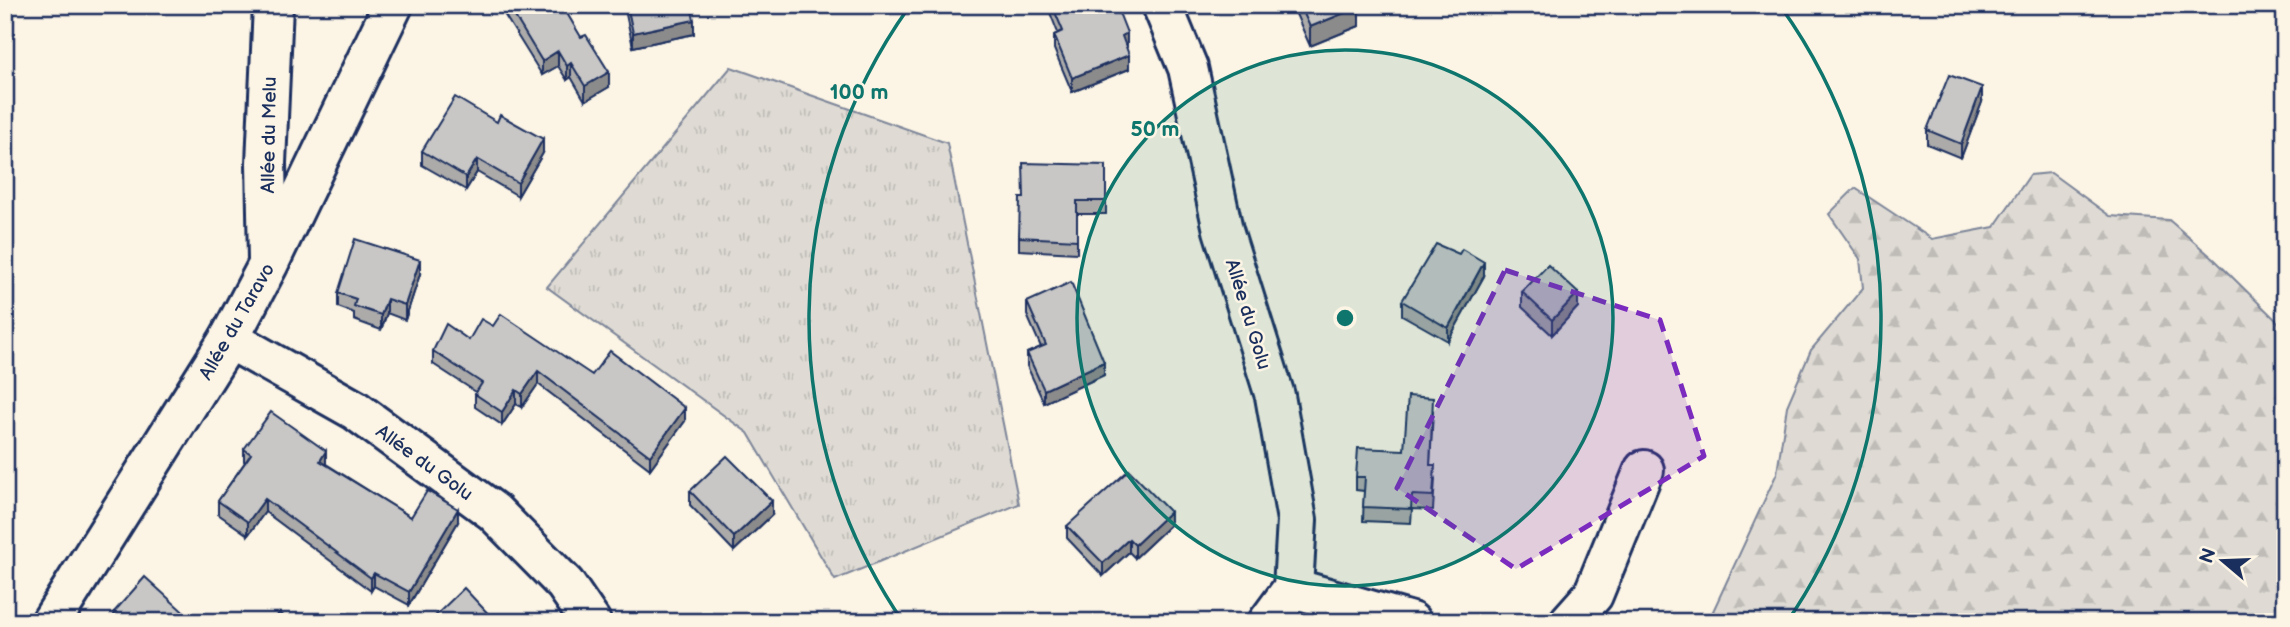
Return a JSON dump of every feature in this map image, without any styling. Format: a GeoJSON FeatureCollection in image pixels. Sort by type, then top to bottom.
{"type":"FeatureCollection","features":[{"type":"Feature","properties":{"kind":"street","name":"Allée du Melu"},"geometry":{"type":"LineString","coordinates":[[268,265],[266,163],[273,5]]}},
{"type":"Feature","properties":{"kind":"street","name":"Allée du Taravo"},"geometry":{"type":"LineString","coordinates":[[52,621],[229,339],[268,265],[393,5]]}},
{"type":"Feature","properties":{"kind":"street","name":"Allée du Golu"},"geometry":{"type":"LineString","coordinates":[[1163,5],[1188,68],[1223,230],[1275,397],[1297,520],[1293,588]]}},
{"type":"Feature","properties":{"kind":"street","name":"Allée du Golu"},"geometry":{"type":"LineString","coordinates":[[229,339],[355,410],[494,512],[565,584],[591,622]]}},
{"type":"Feature","properties":{"kind":"street"},"geometry":{"type":"LineString","coordinates":[[1569,622],[1593,595],[1644,470]]}},
{"type":"Feature","properties":{"kind":"street"},"geometry":{"type":"LineString","coordinates":[[1268,622],[1293,588],[1411,622]]}},
{"type":"Feature","properties":{"kind":"highlighted area"},"geometry":{"type":"Polygon","coordinates":[[[1505,270],[1660,320],[1704,456],[1516,569],[1397,488],[1505,270]]]}},
{"type":"Feature","properties":{"kind":"green space"},"geometry":{"type":"Polygon","coordinates":[[[731,67],[947,143],[1019,504],[835,580],[748,433],[547,287],[731,67]]]}},
{"type":"Feature","properties":{"kind":"green space"},"geometry":{"type":"Polygon","coordinates":[[[2051,173],[2110,216],[2169,220],[2215,260],[2281,325],[2285,339],[2285,622],[1708,622],[1777,473],[1787,406],[1811,350],[1863,288],[1860,259],[1829,214],[1855,188],[1932,239],[1994,227],[2030,175],[2051,173]]]}},
{"type":"Feature","properties":{"kind":"building"},"geometry":{"type":"Polygon","coordinates":[[[508,5],[562,5],[581,37],[586,35],[609,72],[585,86],[571,63],[567,66],[558,51],[542,61],[508,5]]]}},
{"type":"Feature","properties":{"kind":"building"},"geometry":{"type":"Polygon","coordinates":[[[627,5],[691,5],[694,20],[633,33],[627,5]]]}},
{"type":"Feature","properties":{"kind":"building"},"geometry":{"type":"Polygon","coordinates":[[[1052,5],[1116,5],[1127,33],[1122,36],[1129,55],[1072,78],[1054,35],[1063,31],[1052,5]]]}},
{"type":"Feature","properties":{"kind":"building"},"geometry":{"type":"Polygon","coordinates":[[[1300,5],[1358,5],[1359,7],[1310,27],[1300,5]]]}},
{"type":"Feature","properties":{"kind":"building"},"geometry":{"type":"Polygon","coordinates":[[[1949,75],[1982,87],[1961,144],[1927,130],[1949,75]]]}},
{"type":"Feature","properties":{"kind":"building"},"geometry":{"type":"Polygon","coordinates":[[[455,97],[497,122],[500,115],[543,139],[518,183],[477,159],[466,177],[422,151],[455,97]]]}},
{"type":"Feature","properties":{"kind":"building"},"geometry":{"type":"Polygon","coordinates":[[[1023,163],[1106,165],[1106,201],[1077,201],[1077,240],[1019,237],[1020,198],[1024,198],[1023,163]]]}},
{"type":"Feature","properties":{"kind":"building"},"geometry":{"type":"Polygon","coordinates":[[[355,239],[420,260],[405,305],[387,299],[381,315],[354,306],[356,299],[338,293],[355,239]]]}},
{"type":"Feature","properties":{"kind":"building"},"geometry":{"type":"Polygon","coordinates":[[[1436,244],[1459,254],[1462,249],[1484,262],[1448,328],[1402,301],[1436,244]]]}},
{"type":"Feature","properties":{"kind":"building"},"geometry":{"type":"Polygon","coordinates":[[[1548,265],[1578,293],[1552,320],[1522,292],[1548,265]]]}},
{"type":"Feature","properties":{"kind":"building"},"geometry":{"type":"Polygon","coordinates":[[[1071,282],[1104,362],[1044,390],[1027,353],[1046,345],[1027,302],[1071,282]]]}},
{"type":"Feature","properties":{"kind":"building"},"geometry":{"type":"Polygon","coordinates":[[[501,314],[592,375],[610,351],[685,408],[650,456],[538,371],[522,394],[516,390],[502,412],[475,394],[482,383],[433,351],[446,324],[469,340],[481,319],[493,326],[501,314]]]}},
{"type":"Feature","properties":{"kind":"building"},"geometry":{"type":"Polygon","coordinates":[[[1408,396],[1433,398],[1430,465],[1435,465],[1433,496],[1412,495],[1411,509],[1363,507],[1365,477],[1356,477],[1358,448],[1404,450],[1408,396]]]}},
{"type":"Feature","properties":{"kind":"building"},"geometry":{"type":"Polygon","coordinates":[[[271,412],[326,451],[320,461],[411,517],[427,491],[458,509],[409,592],[374,573],[371,578],[265,499],[248,522],[218,501],[251,454],[244,449],[271,412]]]}},
{"type":"Feature","properties":{"kind":"building"},"geometry":{"type":"Polygon","coordinates":[[[727,456],[772,501],[734,537],[690,491],[727,456]]]}},
{"type":"Feature","properties":{"kind":"building"},"geometry":{"type":"Polygon","coordinates":[[[1129,470],[1170,512],[1135,545],[1129,539],[1103,563],[1067,526],[1129,470]]]}},
{"type":"Feature","properties":{"kind":"building"},"geometry":{"type":"Polygon","coordinates":[[[145,577],[189,617],[185,622],[125,622],[114,612],[145,577]]]}},
{"type":"Feature","properties":{"kind":"building"},"geometry":{"type":"Polygon","coordinates":[[[464,588],[496,622],[430,621],[464,588]]]}},
{"type":"Feature","properties":{"kind":"building"},"geometry":{"type":"Polygon","coordinates":[[[279,613],[290,622],[273,622],[279,613]]]}}]}
